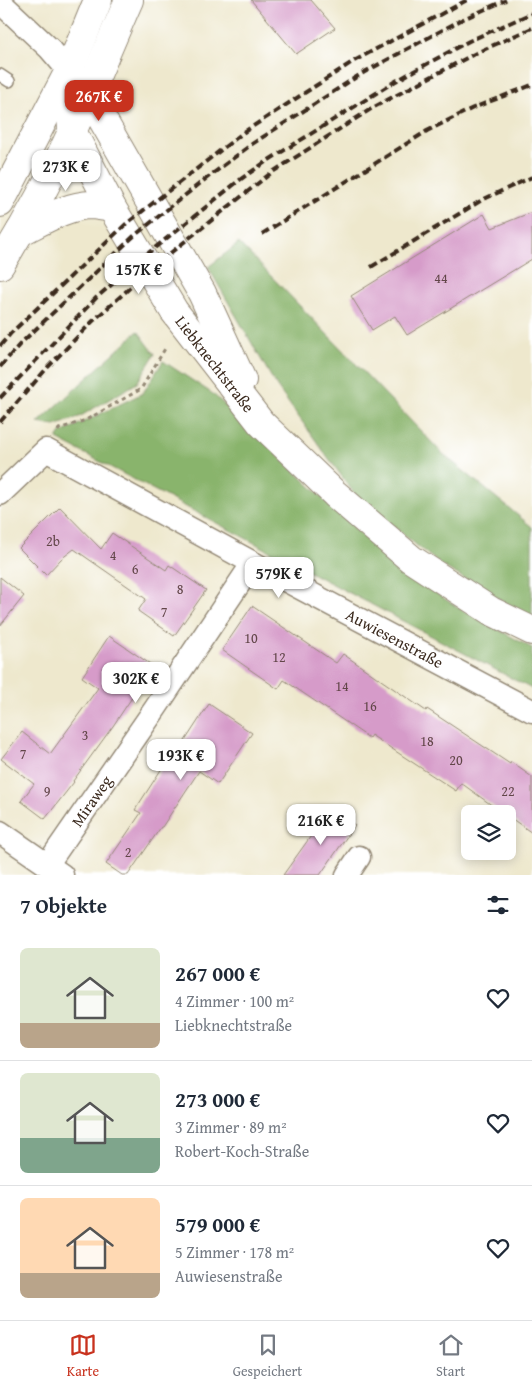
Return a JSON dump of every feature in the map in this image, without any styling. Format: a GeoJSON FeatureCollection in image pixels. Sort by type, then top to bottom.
{"type":"FeatureCollection","features":[{"type":"Feature","properties":{"kind":"street"},"geometry":{"type":"LineString","coordinates":[[0,203],[69,71],[98,0]]}},
{"type":"Feature","properties":{"kind":"street"},"geometry":{"type":"LineString","coordinates":[[0,265],[44,189],[88,96],[129,0]]}},
{"type":"Feature","properties":{"kind":"street"},"geometry":{"type":"LineString","coordinates":[[0,2],[50,48],[69,71]]}},
{"type":"Feature","properties":{"kind":"street","name":"Liebknechtstraße"},"geometry":{"type":"LineString","coordinates":[[69,71],[88,96],[202,293],[261,422]]}},
{"type":"Feature","properties":{"kind":"street","name":"Liebknechtstraße"},"geometry":{"type":"LineString","coordinates":[[69,71],[72,131],[112,208],[174,311],[261,422],[335,494],[411,559],[491,611],[532,631]]}},
{"type":"Feature","properties":{"kind":"street"},"geometry":{"type":"LineString","coordinates":[[20,232],[75,207],[91,205],[112,208]]}},
{"type":"Feature","properties":{"kind":"street"},"geometry":{"type":"LineString","coordinates":[[0,494],[46,450]]}},
{"type":"Feature","properties":{"kind":"street","name":"Auwiesenstraße"},"geometry":{"type":"LineString","coordinates":[[46,450],[253,563],[532,711]]}},
{"type":"Feature","properties":{"kind":"street","name":"Miraweg"},"geometry":{"type":"LineString","coordinates":[[54,870],[155,709],[253,563]]}},
{"type":"Feature","properties":{"kind":"street"},"geometry":{"type":"LineString","coordinates":[[0,832],[54,870]]}},
{"type":"Feature","properties":{"kind":"path"},"geometry":{"type":"LineString","coordinates":[[46,450],[60,429],[86,420],[141,389],[166,347]]}},
{"type":"Feature","properties":{"kind":"green space"},"geometry":{"type":"Polygon","coordinates":[[[239,243],[443,454],[532,527],[532,618],[441,565],[356,496],[277,387],[208,267],[239,243]]]}},
{"type":"Feature","properties":{"kind":"green space"},"geometry":{"type":"Polygon","coordinates":[[[138,331],[155,354],[137,383],[79,417],[55,426],[38,423],[138,331]]]}},
{"type":"Feature","properties":{"kind":"green space"},"geometry":{"type":"Polygon","coordinates":[[[163,361],[213,394],[395,566],[457,607],[532,648],[532,689],[57,439],[61,433],[143,393],[163,361]]]}},
{"type":"Feature","properties":{"kind":"building"},"geometry":{"type":"Polygon","coordinates":[[[251,0],[311,0],[335,28],[296,54],[251,0]]]}},
{"type":"Feature","properties":{"kind":"building"},"geometry":{"type":"Polygon","coordinates":[[[532,212],[532,259],[407,335],[395,316],[372,330],[351,296],[484,214],[492,228],[532,212]]]}},
{"type":"Feature","properties":{"kind":"building"},"geometry":{"type":"Polygon","coordinates":[[[60,507],[101,549],[112,533],[166,570],[169,565],[206,590],[174,636],[138,611],[146,599],[74,549],[61,559],[46,575],[19,548],[60,507]]]}},
{"type":"Feature","properties":{"kind":"building"},"geometry":{"type":"Polygon","coordinates":[[[0,577],[24,596],[0,626],[0,577]]]}},
{"type":"Feature","properties":{"kind":"building"},"geometry":{"type":"Polygon","coordinates":[[[252,606],[336,663],[343,654],[426,711],[427,709],[532,777],[532,833],[516,822],[516,805],[492,805],[461,783],[456,791],[371,735],[369,738],[284,680],[278,689],[222,650],[252,606]]]}},
{"type":"Feature","properties":{"kind":"building"},"geometry":{"type":"Polygon","coordinates":[[[109,636],[153,666],[74,782],[45,819],[21,801],[34,784],[1,759],[22,732],[50,754],[98,688],[82,677],[109,636]]]}},
{"type":"Feature","properties":{"kind":"building"},"geometry":{"type":"Polygon","coordinates":[[[209,704],[252,733],[218,784],[199,771],[128,875],[122,875],[106,864],[141,813],[135,810],[166,762],[170,764],[209,704]]]}},
{"type":"Feature","properties":{"kind":"building"},"geometry":{"type":"Polygon","coordinates":[[[331,808],[355,825],[320,875],[283,875],[331,808]]]}},
{"type":"Feature","properties":{"kind":"railway"},"geometry":{"type":"LineString","coordinates":[[0,346],[11,333],[126,224],[244,132],[354,61],[467,0]]}},
{"type":"Feature","properties":{"kind":"railway"},"geometry":{"type":"LineString","coordinates":[[0,367],[21,343],[134,236],[252,144],[361,74],[461,20],[506,0]]}},
{"type":"Feature","properties":{"kind":"railway"},"geometry":{"type":"LineString","coordinates":[[0,398],[96,298],[147,254],[241,179],[394,82],[469,41],[532,13]]}},
{"type":"Feature","properties":{"kind":"railway"},"geometry":{"type":"LineString","coordinates":[[0,422],[48,367],[92,322],[154,266],[271,173],[374,107],[476,53],[532,28]]}},
{"type":"Feature","properties":{"kind":"railway"},"geometry":{"type":"LineString","coordinates":[[262,234],[427,131],[473,108],[532,85]]}},
{"type":"Feature","properties":{"kind":"railway"},"geometry":{"type":"LineString","coordinates":[[371,267],[482,200],[532,177]]}}]}
